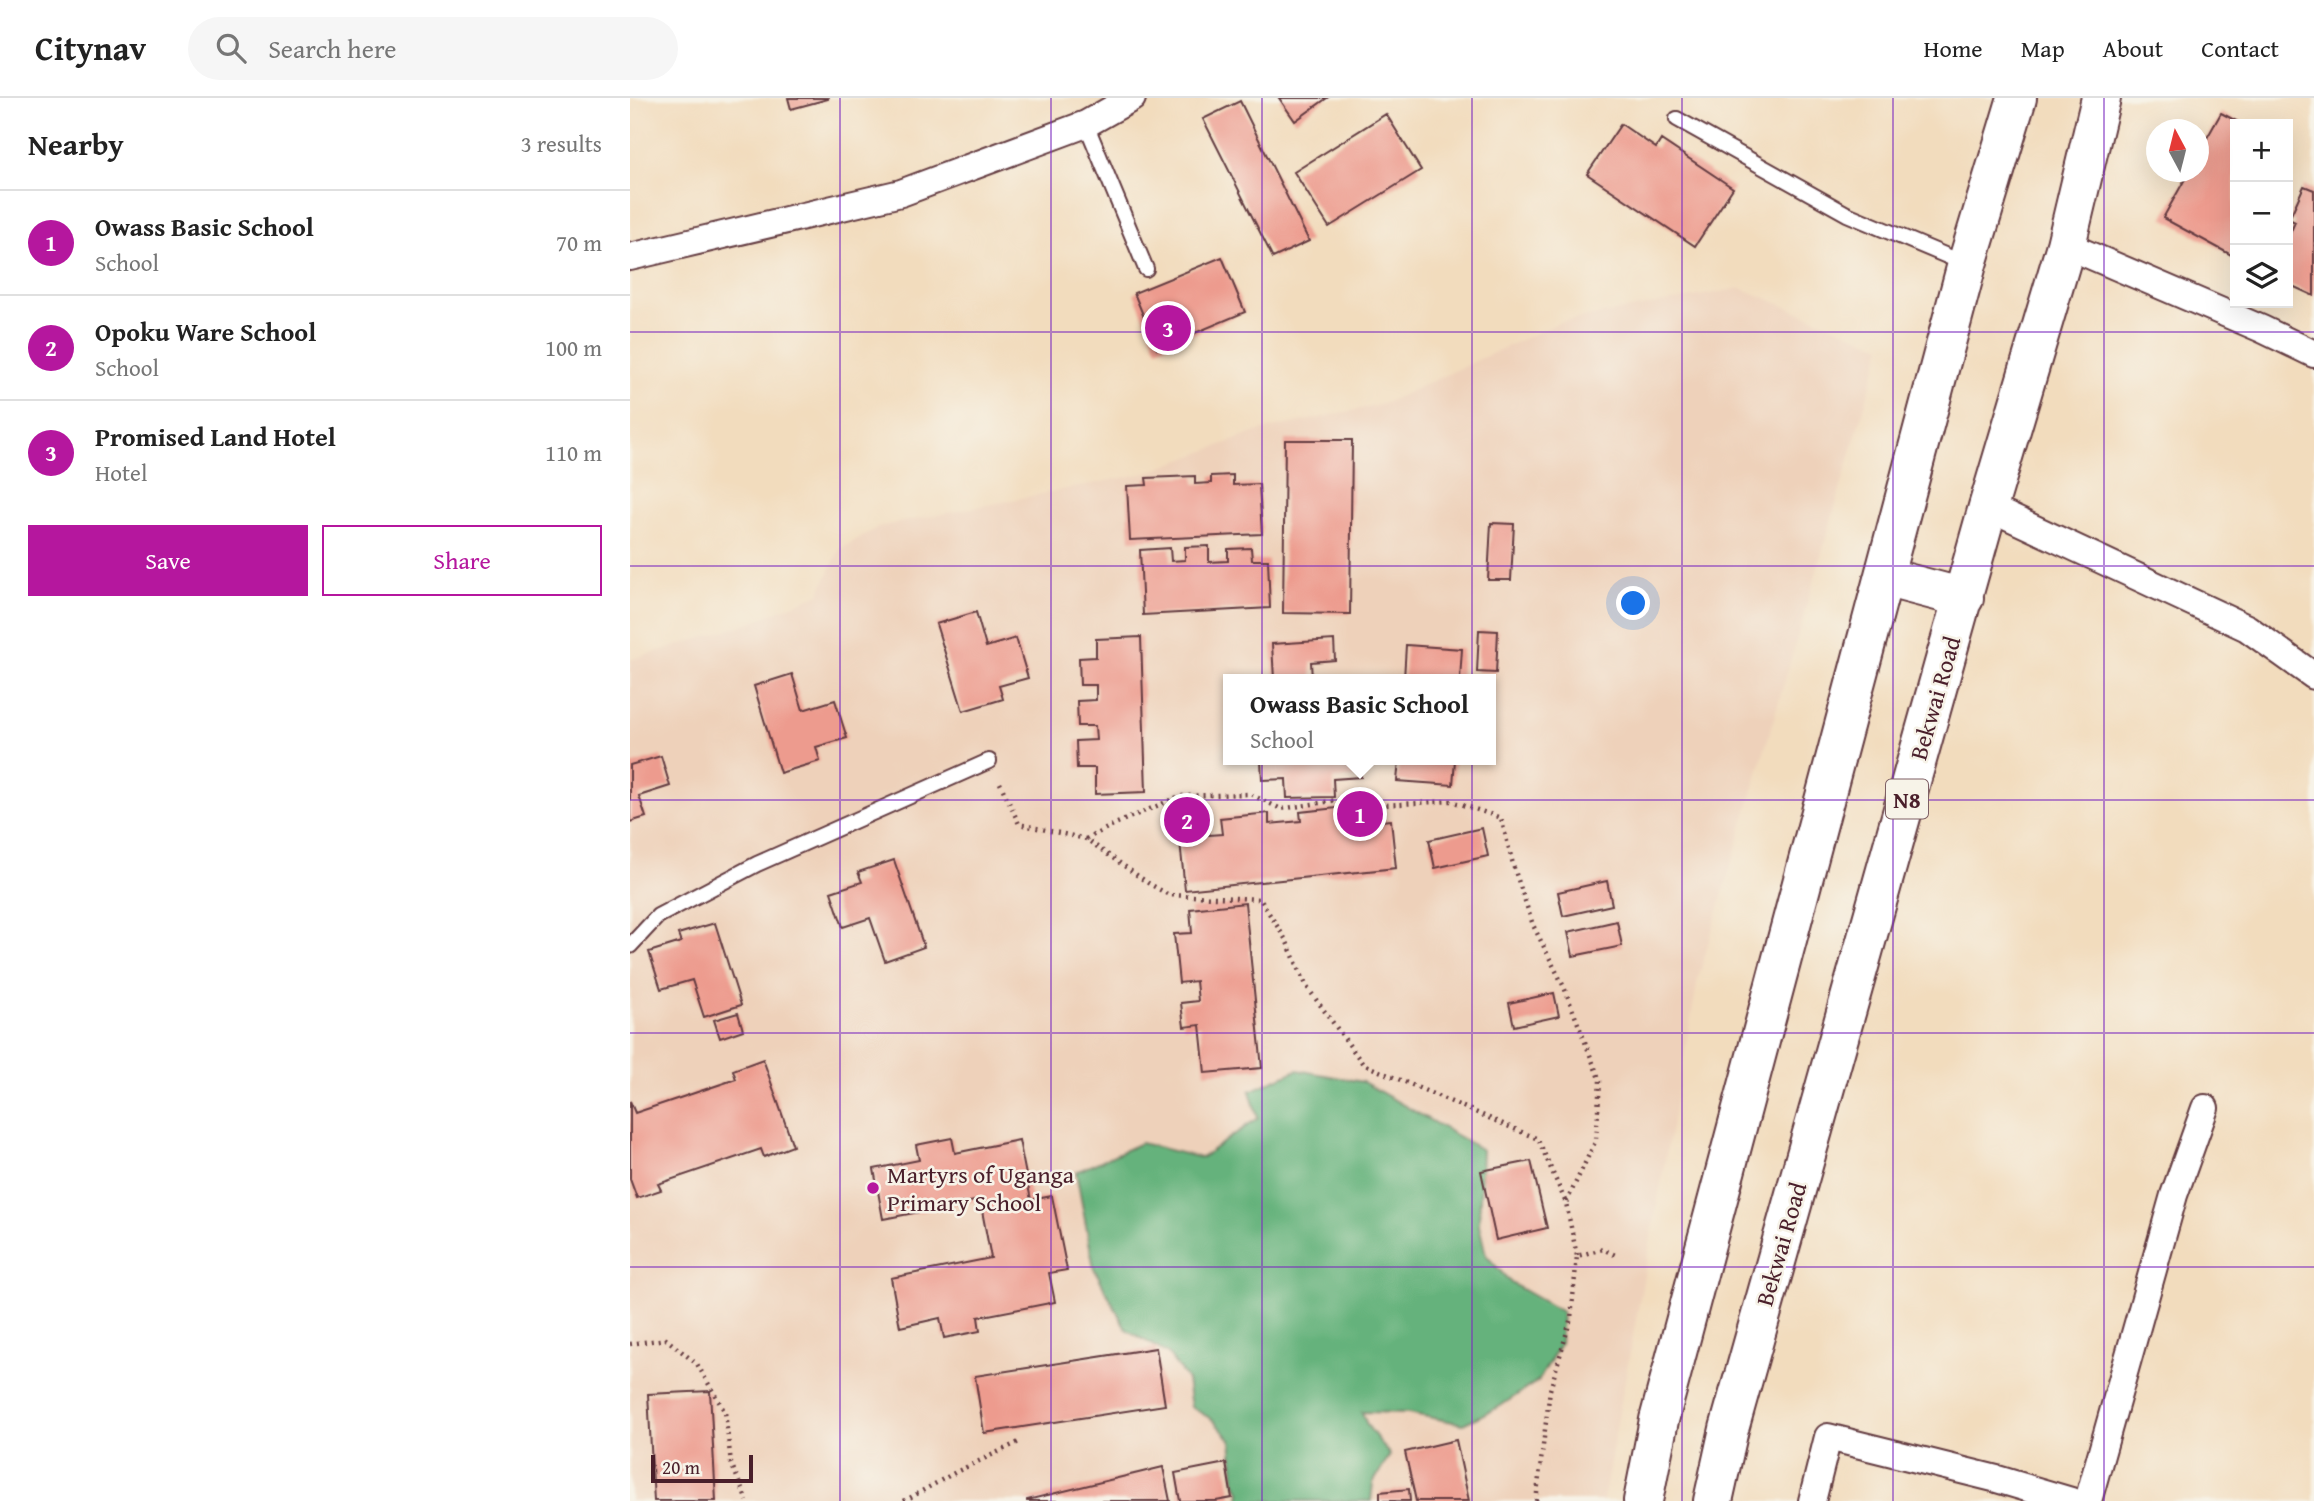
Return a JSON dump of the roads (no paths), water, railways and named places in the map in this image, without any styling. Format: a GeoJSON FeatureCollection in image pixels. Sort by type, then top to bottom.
{"type":"FeatureCollection","features":[{"type":"Feature","properties":{"kind":"highway"},"geometry":{"type":"LineString","coordinates":[[1643,1501],[1659,1420],[1966,264],[2017,98]]}},
{"type":"Feature","properties":{"kind":"highway","name":"Bekwai Road"},"geometry":{"type":"LineString","coordinates":[[1713,1501],[1729,1429],[1988,508],[2066,245],[2101,98]]}},
{"type":"Feature","properties":{"kind":"highway"},"geometry":{"type":"LineString","coordinates":[[1884,577],[1964,598]]}},
{"type":"Feature","properties":{"kind":"street"},"geometry":{"type":"LineString","coordinates":[[630,257],[901,193],[1086,124],[1132,98]]}},
{"type":"Feature","properties":{"kind":"street"},"geometry":{"type":"LineString","coordinates":[[2066,245],[2314,354]]}},
{"type":"Feature","properties":{"kind":"street"},"geometry":{"type":"LineString","coordinates":[[1988,508],[2247,628],[2314,676]]}},
{"type":"Feature","properties":{"kind":"street"},"geometry":{"type":"LineString","coordinates":[[2088,1501],[2174,1195],[2205,1108]]}},
{"type":"Feature","properties":{"kind":"street"},"geometry":{"type":"LineString","coordinates":[[1812,1501],[1828,1437],[1997,1479],[2071,1501]]}},
{"type":"Feature","properties":{"kind":"lane"},"geometry":{"type":"LineString","coordinates":[[1677,119],[1847,215],[1966,264]]}},
{"type":"Feature","properties":{"kind":"lane"},"geometry":{"type":"LineString","coordinates":[[1086,124],[1146,269]]}},
{"type":"Feature","properties":{"kind":"lane"},"geometry":{"type":"LineString","coordinates":[[630,946],[658,916],[757,864],[989,761]]}},
{"type":"Feature","properties":{"kind":"place","name":"Promised Land Hotel"},"geometry":{"type":"Point","coordinates":[1168,328]}},
{"type":"Feature","properties":{"kind":"place","name":"Owass Basic School"},"geometry":{"type":"Point","coordinates":[1360,814]}},
{"type":"Feature","properties":{"kind":"place","name":"Opoku Ware School"},"geometry":{"type":"Point","coordinates":[1187,820]}},
{"type":"Feature","properties":{"kind":"place","name":"Martyrs of Uganga Primary School"},"geometry":{"type":"Point","coordinates":[873,1188]}}]}
